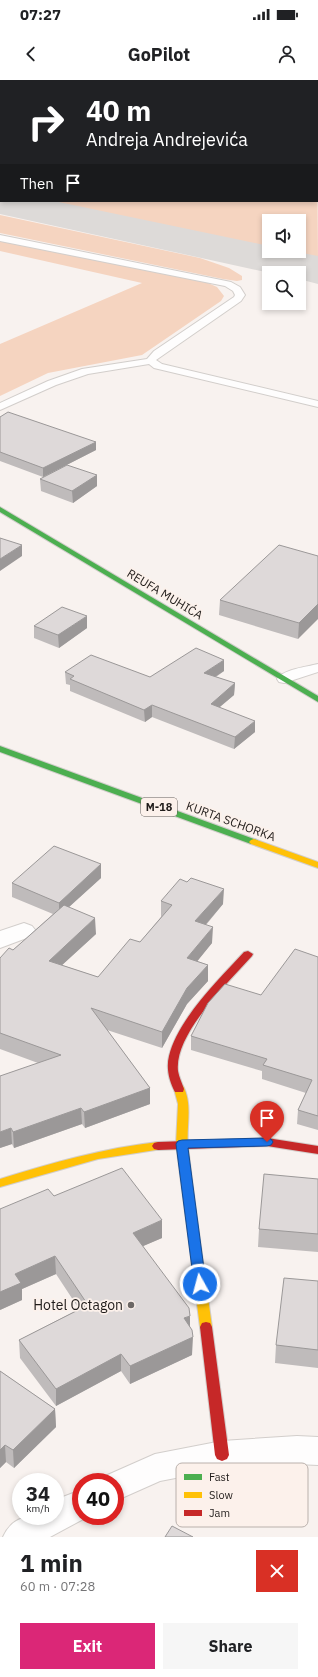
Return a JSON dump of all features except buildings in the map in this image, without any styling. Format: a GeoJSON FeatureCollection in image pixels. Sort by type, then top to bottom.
{"type":"FeatureCollection","features":[{"type":"Feature","properties":{"kind":"street","name":"REUFA MUHIĆA"},"geometry":{"type":"LineString","coordinates":[[0,509],[318,700]]}},
{"type":"Feature","properties":{"kind":"street","name":"KURTA SCHORKA"},"geometry":{"type":"LineString","coordinates":[[0,749],[318,865]]}},
{"type":"Feature","properties":{"kind":"street"},"geometry":{"type":"LineString","coordinates":[[0,940],[24,932]]}},
{"type":"Feature","properties":{"kind":"street"},"geometry":{"type":"LineString","coordinates":[[222,1454],[182,1144],[183,1104],[174,1070],[177,1046],[197,1011],[248,954]]}},
{"type":"Feature","properties":{"kind":"street"},"geometry":{"type":"LineString","coordinates":[[0,1183],[82,1158],[142,1147],[182,1144],[267,1142],[318,1150]]}},
{"type":"Feature","properties":{"kind":"street"},"geometry":{"type":"LineString","coordinates":[[179,1463],[222,1454],[297,1450],[318,1451]]}},
{"type":"Feature","properties":{"kind":"street"},"geometry":{"type":"LineString","coordinates":[[124,1483],[155,1468],[176,1464]]}},
{"type":"Feature","properties":{"kind":"street"},"geometry":{"type":"LineString","coordinates":[[20,1537],[72,1509]]}},
{"type":"Feature","properties":{"kind":"lane"},"geometry":{"type":"LineString","coordinates":[[0,238],[228,284],[237,289],[240,295],[238,299],[158,353],[152,358],[151,361]]}},
{"type":"Feature","properties":{"kind":"lane"},"geometry":{"type":"LineString","coordinates":[[0,407],[52,383],[86,371],[151,361],[158,366],[318,404]]}},
{"type":"Feature","properties":{"kind":"lane"},"geometry":{"type":"LineString","coordinates":[[284,680],[292,674],[318,668]]}},
{"type":"Feature","properties":{"kind":"shaded area"},"geometry":{"type":"Polygon","coordinates":[[[42,202],[318,202],[318,260],[306,257],[306,214],[262,214],[262,249],[42,202]]]}},
{"type":"Feature","properties":{"kind":"shaded area"},"geometry":{"type":"Polygon","coordinates":[[[0,215],[200,258],[229,268],[242,276],[242,280],[237,281],[223,279],[0,233],[0,215]]]}},
{"type":"Feature","properties":{"kind":"shaded area"},"geometry":{"type":"Polygon","coordinates":[[[0,240],[208,283],[217,287],[224,296],[221,301],[142,355],[48,373],[0,396],[0,344],[142,283],[0,251],[0,240]]]}},
{"type":"Feature","properties":{"kind":"taxiway"},"geometry":{"type":"LineString","coordinates":[[0,202],[318,270]]}},
{"type":"Feature","properties":{"kind":"traffic: fast"},"geometry":{"type":"LineString","coordinates":[[0,509],[318,700]]}},
{"type":"Feature","properties":{"kind":"traffic: fast"},"geometry":{"type":"LineString","coordinates":[[0,749],[254,842]]}},
{"type":"Feature","properties":{"kind":"traffic: slow"},"geometry":{"type":"LineString","coordinates":[[254,842],[318,865]]}},
{"type":"Feature","properties":{"kind":"traffic: slow"},"geometry":{"type":"LineString","coordinates":[[179,1089],[183,1104],[182,1144],[206,1327]]}},
{"type":"Feature","properties":{"kind":"traffic: slow"},"geometry":{"type":"LineString","coordinates":[[0,1183],[98,1155],[158,1146]]}},
{"type":"Feature","properties":{"kind":"traffic: jam"},"geometry":{"type":"LineString","coordinates":[[179,1089],[173,1071],[174,1057],[179,1041],[188,1025],[200,1009],[248,954]]}},
{"type":"Feature","properties":{"kind":"traffic: jam"},"geometry":{"type":"LineString","coordinates":[[158,1146],[267,1142],[318,1150]]}},
{"type":"Feature","properties":{"kind":"traffic: jam"},"geometry":{"type":"LineString","coordinates":[[206,1327],[222,1455]]}},
{"type":"Feature","properties":{"kind":"place","name":"Hotel Octagon"},"geometry":{"type":"Point","coordinates":[131,1305]}},
{"type":"Feature","properties":{"kind":"route"},"geometry":{"type":"LineString","coordinates":[[200,1284],[182,1144],[267,1142]]}}]}
